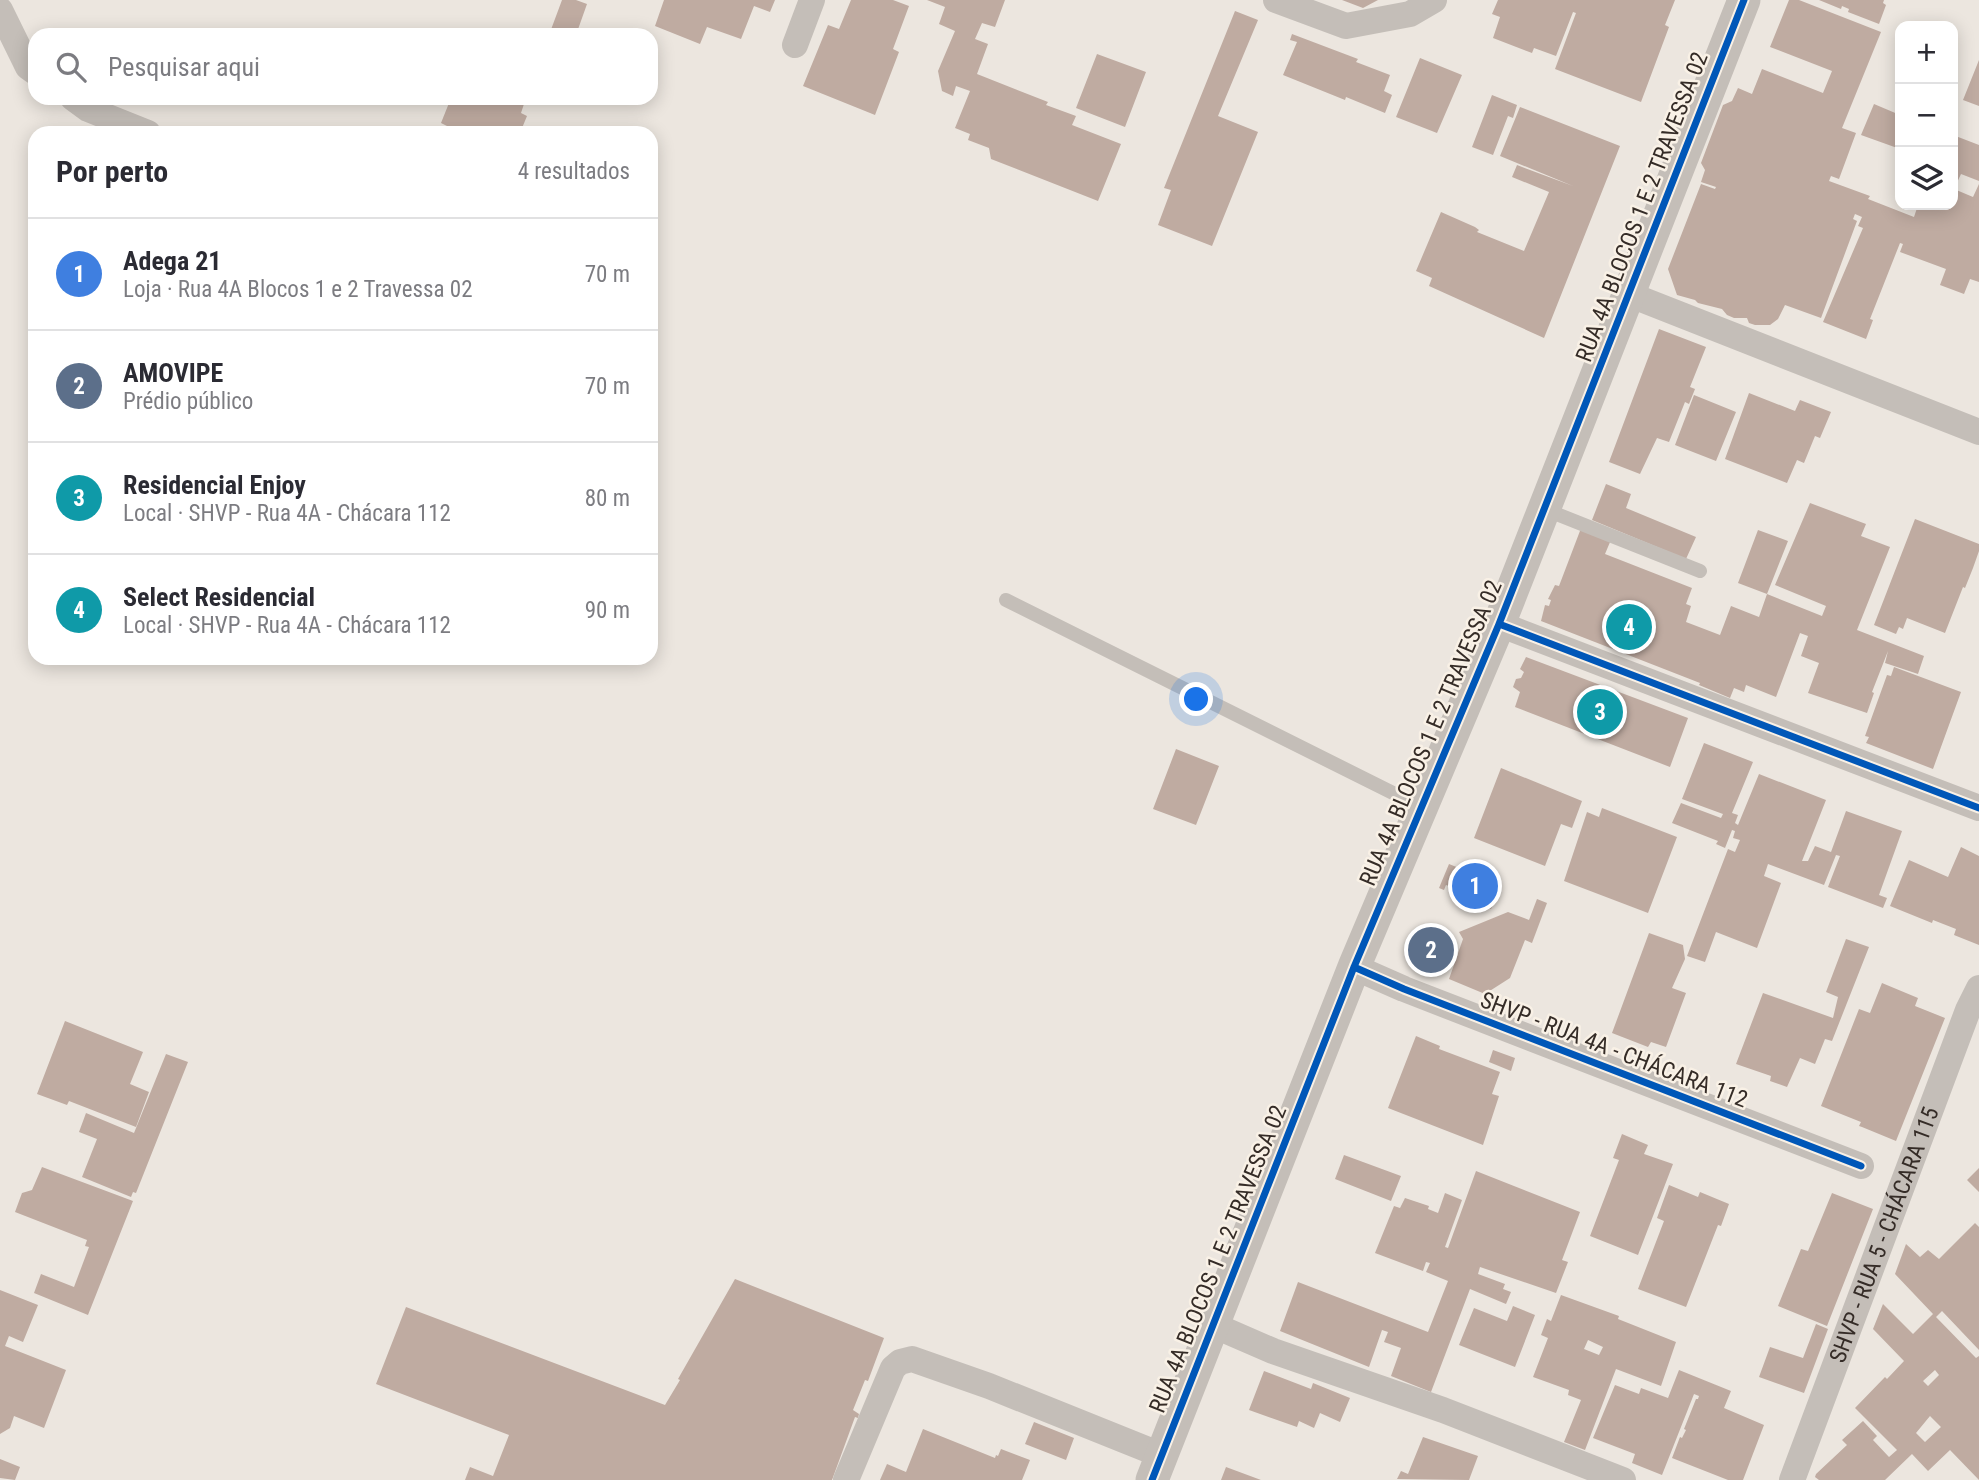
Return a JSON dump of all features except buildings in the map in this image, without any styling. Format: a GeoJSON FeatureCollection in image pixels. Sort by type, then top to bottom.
{"type":"FeatureCollection","features":[{"type":"Feature","properties":{"kind":"street"},"geometry":{"type":"LineString","coordinates":[[795,45],[812,0]]}},
{"type":"Feature","properties":{"kind":"street"},"geometry":{"type":"LineString","coordinates":[[1276,0],[1346,26],[1410,14],[1434,0]]}},
{"type":"Feature","properties":{"kind":"street","name":"RUA 4A BLOCOS 1 E 2 TRAVESSA 02"},"geometry":{"type":"LineString","coordinates":[[1157,1468],[1354,967],[1499,624],[1744,0]]}},
{"type":"Feature","properties":{"kind":"street"},"geometry":{"type":"LineString","coordinates":[[0,10],[28,67]]}},
{"type":"Feature","properties":{"kind":"street"},"geometry":{"type":"LineString","coordinates":[[83,105],[130,126]]}},
{"type":"Feature","properties":{"kind":"street"},"geometry":{"type":"LineString","coordinates":[[1628,294],[1979,432]]}},
{"type":"Feature","properties":{"kind":"street"},"geometry":{"type":"LineString","coordinates":[[1499,624],[1979,808]]}},
{"type":"Feature","properties":{"kind":"street","name":"SHVP - RUA 4A - CHÁCARA 112"},"geometry":{"type":"LineString","coordinates":[[1354,967],[1404,989],[1861,1166]]}},
{"type":"Feature","properties":{"kind":"street","name":"SHVP - RUA 5 - CHÁCARA 115"},"geometry":{"type":"LineString","coordinates":[[1792,1480],[1968,1010],[1979,988]]}},
{"type":"Feature","properties":{"kind":"street"},"geometry":{"type":"LineString","coordinates":[[1213,1325],[1273,1351],[1443,1410],[1623,1480]]}},
{"type":"Feature","properties":{"kind":"street"},"geometry":{"type":"LineString","coordinates":[[846,1480],[892,1368],[900,1362],[912,1359],[989,1386],[1157,1468]]}},
{"type":"Feature","properties":{"kind":"lane"},"geometry":{"type":"LineString","coordinates":[[1544,509],[1700,571]]}},
{"type":"Feature","properties":{"kind":"lane"},"geometry":{"type":"LineString","coordinates":[[1006,600],[1421,807]]}},
{"type":"Feature","properties":{"kind":"cycle path"},"geometry":{"type":"LineString","coordinates":[[1152,1480],[1354,967],[1499,624],[1744,0]]}},
{"type":"Feature","properties":{"kind":"cycle path"},"geometry":{"type":"LineString","coordinates":[[1499,624],[1979,808]]}},
{"type":"Feature","properties":{"kind":"cycle path"},"geometry":{"type":"LineString","coordinates":[[1354,967],[1404,989],[1861,1166]]}},
{"type":"Feature","properties":{"kind":"place","name":"Select Residencial"},"geometry":{"type":"Point","coordinates":[1629,627]}},
{"type":"Feature","properties":{"kind":"place","name":"Residencial Enjoy"},"geometry":{"type":"Point","coordinates":[1600,712]}},
{"type":"Feature","properties":{"kind":"place","name":"Adega 21"},"geometry":{"type":"Point","coordinates":[1475,886]}},
{"type":"Feature","properties":{"kind":"place","name":"AMOVIPE"},"geometry":{"type":"Point","coordinates":[1431,950]}}]}
